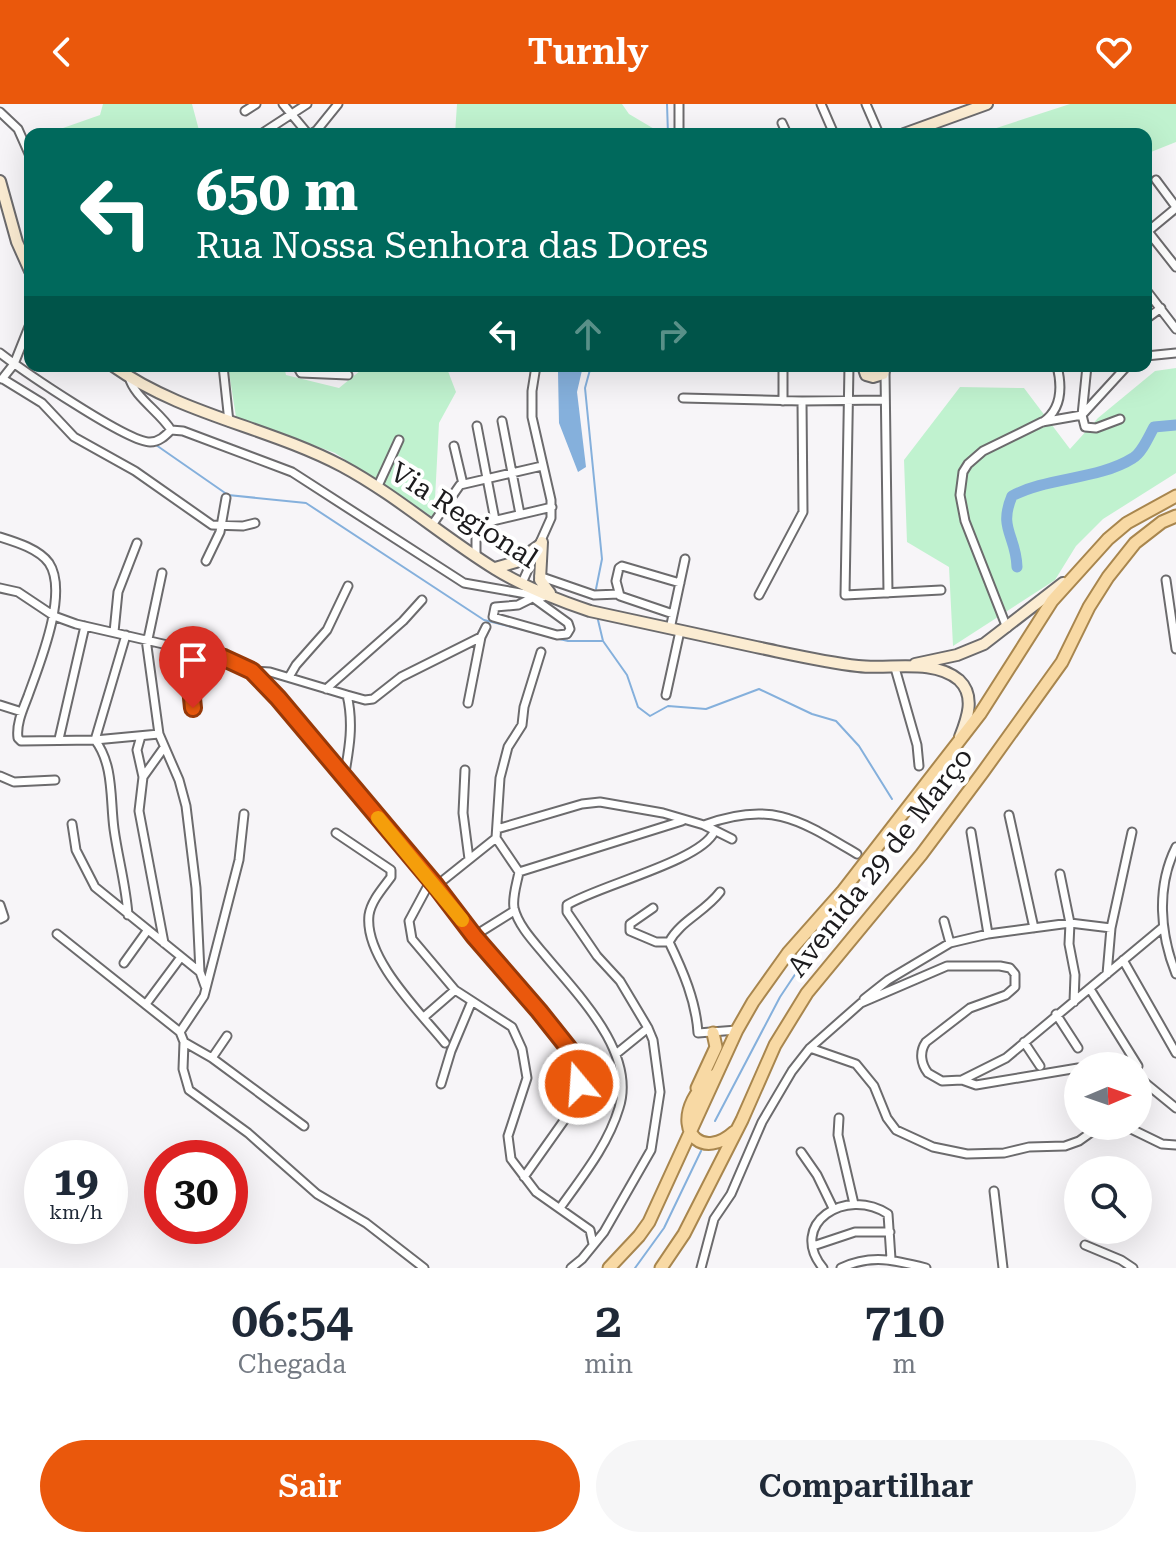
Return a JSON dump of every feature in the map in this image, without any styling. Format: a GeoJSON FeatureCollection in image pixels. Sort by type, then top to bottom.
{"type":"FeatureCollection","features":[{"type":"Feature","properties":{"kind":"main road"},"geometry":{"type":"LineString","coordinates":[[921,128],[987,104]]}},
{"type":"Feature","properties":{"kind":"main road"},"geometry":{"type":"LineString","coordinates":[[0,181],[24,258]]}},
{"type":"Feature","properties":{"kind":"main road","name":"Via Regional"},"geometry":{"type":"LineString","coordinates":[[122,372],[176,402],[315,453],[377,488],[496,569],[559,600],[675,630],[833,663],[938,670],[949,674],[964,686],[968,696],[968,710],[957,745]]}},
{"type":"Feature","properties":{"kind":"main road"},"geometry":{"type":"LineString","coordinates":[[865,372],[873,377],[882,372]]}},
{"type":"Feature","properties":{"kind":"main road","name":"Via Regional"},"geometry":{"type":"LineString","coordinates":[[898,668],[974,649],[1007,628],[1079,570],[1127,523],[1176,496]]}},
{"type":"Feature","properties":{"kind":"main road","name":"Avenida 29 de Março"},"geometry":{"type":"LineString","coordinates":[[661,1268],[684,1234],[742,1120],[775,1045],[807,993],[921,855],[983,772],[1062,662],[1089,607],[1108,577],[1135,543],[1162,522],[1176,516]]}},
{"type":"Feature","properties":{"kind":"main road"},"geometry":{"type":"LineString","coordinates":[[496,569],[516,562],[539,547]]}},
{"type":"Feature","properties":{"kind":"main road"},"geometry":{"type":"LineString","coordinates":[[539,547],[541,584],[559,600]]}},
{"type":"Feature","properties":{"kind":"main road","name":"Avenida 29 de Março"},"geometry":{"type":"LineString","coordinates":[[609,1268],[649,1222],[737,1030],[753,1002],[788,953],[842,892],[957,745],[1052,601],[1079,570]]}},
{"type":"Feature","properties":{"kind":"main road"},"geometry":{"type":"LineString","coordinates":[[713,1033],[716,1047],[688,1119],[691,1133],[701,1143],[718,1142],[733,1133],[742,1120]]}},
{"type":"Feature","properties":{"kind":"main road"},"geometry":{"type":"LineString","coordinates":[[695,1096],[719,1072]]}},
{"type":"Feature","properties":{"kind":"street"},"geometry":{"type":"LineString","coordinates":[[245,111],[256,104]]}},
{"type":"Feature","properties":{"kind":"street"},"geometry":{"type":"LineString","coordinates":[[283,104],[290,115],[308,128]]}},
{"type":"Feature","properties":{"kind":"street"},"geometry":{"type":"LineString","coordinates":[[270,128],[307,104]]}},
{"type":"Feature","properties":{"kind":"street"},"geometry":{"type":"LineString","coordinates":[[318,128],[338,104]]}},
{"type":"Feature","properties":{"kind":"street"},"geometry":{"type":"LineString","coordinates":[[679,104],[679,128]]}},
{"type":"Feature","properties":{"kind":"street"},"geometry":{"type":"LineString","coordinates":[[821,104],[831,128]]}},
{"type":"Feature","properties":{"kind":"street"},"geometry":{"type":"LineString","coordinates":[[866,104],[876,128]]}},
{"type":"Feature","properties":{"kind":"street"},"geometry":{"type":"LineString","coordinates":[[0,112],[18,129],[24,142]]}},
{"type":"Feature","properties":{"kind":"street"},"geometry":{"type":"LineString","coordinates":[[782,123],[784,128]]}},
{"type":"Feature","properties":{"kind":"street"},"geometry":{"type":"LineString","coordinates":[[1152,226],[1176,207],[1156,180]]}},
{"type":"Feature","properties":{"kind":"street"},"geometry":{"type":"LineString","coordinates":[[1152,238],[1176,267]]}},
{"type":"Feature","properties":{"kind":"street"},"geometry":{"type":"LineString","coordinates":[[1152,297],[1176,329]]}},
{"type":"Feature","properties":{"kind":"street"},"geometry":{"type":"LineString","coordinates":[[1152,315],[1161,308]]}},
{"type":"Feature","properties":{"kind":"street"},"geometry":{"type":"LineString","coordinates":[[24,339],[14,364],[2,379],[42,403],[74,437],[135,471],[212,525],[255,523]]}},
{"type":"Feature","properties":{"kind":"street"},"geometry":{"type":"LineString","coordinates":[[0,353],[24,370]]}},
{"type":"Feature","properties":{"kind":"street"},"geometry":{"type":"LineString","coordinates":[[1152,355],[1176,353]]}},
{"type":"Feature","properties":{"kind":"street"},"geometry":{"type":"LineString","coordinates":[[27,372],[118,429],[151,442],[161,439],[171,430],[183,431],[292,472],[454,577],[478,587],[559,600]]}},
{"type":"Feature","properties":{"kind":"street"},"geometry":{"type":"LineString","coordinates":[[224,372],[229,422]]}},
{"type":"Feature","properties":{"kind":"street"},"geometry":{"type":"LineString","coordinates":[[519,582],[550,524],[552,507],[532,417],[535,372]]}},
{"type":"Feature","properties":{"kind":"street"},"geometry":{"type":"LineString","coordinates":[[783,372],[783,401]]}},
{"type":"Feature","properties":{"kind":"street"},"geometry":{"type":"LineString","coordinates":[[849,372],[845,595],[941,590]]}},
{"type":"Feature","properties":{"kind":"street"},"geometry":{"type":"LineString","coordinates":[[885,372],[888,593]]}},
{"type":"Feature","properties":{"kind":"street"},"geometry":{"type":"LineString","coordinates":[[1007,628],[961,509],[961,482],[963,472],[975,457],[1050,417],[1056,407],[1060,384],[1057,372]]}},
{"type":"Feature","properties":{"kind":"street"},"geometry":{"type":"LineString","coordinates":[[1086,372],[1082,415],[1087,429],[1120,419]]}},
{"type":"Feature","properties":{"kind":"street"},"geometry":{"type":"LineString","coordinates":[[1042,422],[1082,415],[1121,372]]}},
{"type":"Feature","properties":{"kind":"street"},"geometry":{"type":"LineString","coordinates":[[129,377],[133,389],[156,409],[171,430]]}},
{"type":"Feature","properties":{"kind":"street"},"geometry":{"type":"LineString","coordinates":[[683,398],[885,400]]}},
{"type":"Feature","properties":{"kind":"street"},"geometry":{"type":"LineString","coordinates":[[759,595],[803,512],[802,401]]}},
{"type":"Feature","properties":{"kind":"street"},"geometry":{"type":"LineString","coordinates":[[502,421],[520,514]]}},
{"type":"Feature","properties":{"kind":"street"},"geometry":{"type":"LineString","coordinates":[[477,426],[495,520]]}},
{"type":"Feature","properties":{"kind":"street"},"geometry":{"type":"LineString","coordinates":[[377,488],[399,440]]}},
{"type":"Feature","properties":{"kind":"street"},"geometry":{"type":"LineString","coordinates":[[454,446],[462,485]]}},
{"type":"Feature","properties":{"kind":"street"},"geometry":{"type":"LineString","coordinates":[[432,525],[462,485],[542,466]]}},
{"type":"Feature","properties":{"kind":"street"},"geometry":{"type":"LineString","coordinates":[[206,561],[222,526],[226,498]]}},
{"type":"Feature","properties":{"kind":"street"},"geometry":{"type":"LineString","coordinates":[[476,555],[476,525],[552,507]]}},
{"type":"Feature","properties":{"kind":"street"},"geometry":{"type":"LineString","coordinates":[[0,537],[30,549],[48,562],[55,584],[54,616],[22,712],[17,733],[21,741],[95,740],[159,734]]}},
{"type":"Feature","properties":{"kind":"street"},"geometry":{"type":"LineString","coordinates":[[114,632],[118,592],[137,543]]}},
{"type":"Feature","properties":{"kind":"street"},"geometry":{"type":"LineString","coordinates":[[666,695],[675,630],[673,614],[685,559]]}},
{"type":"Feature","properties":{"kind":"street"},"geometry":{"type":"LineString","coordinates":[[619,594],[616,581],[622,566],[680,583]]}},
{"type":"Feature","properties":{"kind":"street"},"geometry":{"type":"LineString","coordinates":[[494,589],[496,569]]}},
{"type":"Feature","properties":{"kind":"street"},"geometry":{"type":"LineString","coordinates":[[162,573],[147,639],[159,734],[179,780],[186,806],[196,888],[200,972],[206,988]]}},
{"type":"Feature","properties":{"kind":"street"},"geometry":{"type":"LineString","coordinates":[[539,576],[594,595],[619,594],[673,614]]}},
{"type":"Feature","properties":{"kind":"street"},"geometry":{"type":"LineString","coordinates":[[1166,580],[1176,649]]}},
{"type":"Feature","properties":{"kind":"street"},"geometry":{"type":"LineString","coordinates":[[289,677],[327,630],[348,586]]}},
{"type":"Feature","properties":{"kind":"street"},"geometry":{"type":"LineString","coordinates":[[0,588],[25,596],[54,616],[85,626],[224,658],[252,671],[278,698],[434,883],[474,936],[562,1040],[575,1061],[579,1084],[570,1112],[524,1177]]}},
{"type":"Feature","properties":{"kind":"street"},"geometry":{"type":"LineString","coordinates":[[532,596],[568,623],[570,629],[567,634],[557,635],[493,617],[495,607],[518,605],[532,596]]}},
{"type":"Feature","properties":{"kind":"street"},"geometry":{"type":"LineString","coordinates":[[326,689],[393,631],[422,600]]}},
{"type":"Feature","properties":{"kind":"street"},"geometry":{"type":"LineString","coordinates":[[59,739],[85,626]]}},
{"type":"Feature","properties":{"kind":"street"},"geometry":{"type":"LineString","coordinates":[[468,703],[481,637],[486,627]]}},
{"type":"Feature","properties":{"kind":"street"},"geometry":{"type":"LineString","coordinates":[[95,740],[126,635]]}},
{"type":"Feature","properties":{"kind":"street"},"geometry":{"type":"LineString","coordinates":[[252,671],[270,672],[365,700],[373,699],[401,677],[481,637]]}},
{"type":"Feature","properties":{"kind":"street"},"geometry":{"type":"LineString","coordinates":[[187,648],[193,708]]}},
{"type":"Feature","properties":{"kind":"street"},"geometry":{"type":"LineString","coordinates":[[541,652],[524,707],[522,725],[508,747],[496,834],[519,872],[514,911],[526,933],[605,1030],[616,1054],[621,1088],[621,1105],[595,1158],[560,1208]]}},
{"type":"Feature","properties":{"kind":"street"},"geometry":{"type":"LineString","coordinates":[[898,668],[917,745],[919,766]]}},
{"type":"Feature","properties":{"kind":"street"},"geometry":{"type":"LineString","coordinates":[[344,778],[351,738],[351,712],[347,695]]}},
{"type":"Feature","properties":{"kind":"street"},"geometry":{"type":"LineString","coordinates":[[0,705],[22,712]]}},
{"type":"Feature","properties":{"kind":"street"},"geometry":{"type":"LineString","coordinates":[[141,736],[137,750],[143,777],[139,799],[141,824],[164,943]]}},
{"type":"Feature","properties":{"kind":"street"},"geometry":{"type":"LineString","coordinates":[[95,740],[103,750],[110,775],[114,831],[128,915]]}},
{"type":"Feature","properties":{"kind":"street"},"geometry":{"type":"LineString","coordinates":[[143,777],[163,749]]}},
{"type":"Feature","properties":{"kind":"street"},"geometry":{"type":"LineString","coordinates":[[465,770],[463,813],[469,859]]}},
{"type":"Feature","properties":{"kind":"street"},"geometry":{"type":"LineString","coordinates":[[0,776],[14,782],[55,780]]}},
{"type":"Feature","properties":{"kind":"street"},"geometry":{"type":"LineString","coordinates":[[604,1232],[590,1230],[536,1192],[511,1159],[507,1142],[527,1078],[522,1049],[508,1023],[455,990],[412,939],[408,928],[417,903],[434,883],[469,859],[496,834],[591,802],[663,813],[704,825],[732,839]]}},
{"type":"Feature","properties":{"kind":"street"},"geometry":{"type":"LineString","coordinates":[[704,825],[742,813],[800,821],[857,854]]}},
{"type":"Feature","properties":{"kind":"street"},"geometry":{"type":"LineString","coordinates":[[180,1032],[201,1004],[206,988],[239,860],[244,814]]}},
{"type":"Feature","properties":{"kind":"street"},"geometry":{"type":"LineString","coordinates":[[1009,815],[1034,928]]}},
{"type":"Feature","properties":{"kind":"street"},"geometry":{"type":"LineString","coordinates":[[519,872],[682,821]]}},
{"type":"Feature","properties":{"kind":"street"},"geometry":{"type":"LineString","coordinates":[[72,824],[76,850],[90,881],[101,894],[200,972]]}},
{"type":"Feature","properties":{"kind":"street"},"geometry":{"type":"LineString","coordinates":[[571,1268],[604,1232],[654,1139],[660,1092],[653,1040],[648,1028],[620,981],[590,947],[566,907],[672,861],[706,842],[714,832]]}},
{"type":"Feature","properties":{"kind":"street"},"geometry":{"type":"LineString","coordinates":[[971,832],[988,934]]}},
{"type":"Feature","properties":{"kind":"street"},"geometry":{"type":"LineString","coordinates":[[1107,974],[1111,928],[1132,832]]}},
{"type":"Feature","properties":{"kind":"street"},"geometry":{"type":"LineString","coordinates":[[336,833],[372,855],[392,872],[371,905],[371,938],[383,964],[445,1043]]}},
{"type":"Feature","properties":{"kind":"street"},"geometry":{"type":"LineString","coordinates":[[1176,847],[1168,868],[1162,928],[1176,974]]}},
{"type":"Feature","properties":{"kind":"street"},"geometry":{"type":"LineString","coordinates":[[1060,874],[1070,923],[1069,944],[1075,975],[1073,1002]]}},
{"type":"Feature","properties":{"kind":"street"},"geometry":{"type":"LineString","coordinates":[[669,942],[675,931],[702,913],[720,892]]}},
{"type":"Feature","properties":{"kind":"street"},"geometry":{"type":"LineString","coordinates":[[0,905],[2,919]]}},
{"type":"Feature","properties":{"kind":"street"},"geometry":{"type":"LineString","coordinates":[[653,908],[630,924],[630,931],[656,942],[669,942]]}},
{"type":"Feature","properties":{"kind":"street"},"geometry":{"type":"LineString","coordinates":[[474,936],[514,911]]}},
{"type":"Feature","properties":{"kind":"street"},"geometry":{"type":"LineString","coordinates":[[944,921],[950,943]]}},
{"type":"Feature","properties":{"kind":"street"},"geometry":{"type":"LineString","coordinates":[[701,1268],[714,1219],[731,1194],[762,1122],[783,1084],[810,1048],[888,980],[950,943],[988,934],[1070,923],[1111,928]]}},
{"type":"Feature","properties":{"kind":"street"},"geometry":{"type":"LineString","coordinates":[[861,1003],[947,966],[1010,968],[1017,979],[1012,990],[970,1008],[926,1042],[922,1049],[924,1067],[934,1078],[942,1081],[962,1080],[998,1063],[1162,928]]}},
{"type":"Feature","properties":{"kind":"street"},"geometry":{"type":"LineString","coordinates":[[124,963],[147,931]]}},
{"type":"Feature","properties":{"kind":"street"},"geometry":{"type":"LineString","coordinates":[[57,934],[180,1032],[184,1042],[183,1069],[189,1090],[248,1133],[317,1194],[366,1223],[424,1268]]}},
{"type":"Feature","properties":{"kind":"street"},"geometry":{"type":"LineString","coordinates":[[669,942],[685,977],[698,1033],[737,1030]]}},
{"type":"Feature","properties":{"kind":"street"},"geometry":{"type":"LineString","coordinates":[[146,1004],[181,957]]}},
{"type":"Feature","properties":{"kind":"street"},"geometry":{"type":"LineString","coordinates":[[1123,960],[1176,1053]]}},
{"type":"Feature","properties":{"kind":"street"},"geometry":{"type":"LineString","coordinates":[[1090,989],[1128,1052]]}},
{"type":"Feature","properties":{"kind":"street"},"geometry":{"type":"LineString","coordinates":[[424,1017],[455,990]]}},
{"type":"Feature","properties":{"kind":"street"},"geometry":{"type":"LineString","coordinates":[[441,1084],[472,1001]]}},
{"type":"Feature","properties":{"kind":"street"},"geometry":{"type":"LineString","coordinates":[[1056,1014],[1078,1048]]}},
{"type":"Feature","properties":{"kind":"street"},"geometry":{"type":"LineString","coordinates":[[616,1054],[648,1028]]}},
{"type":"Feature","properties":{"kind":"street"},"geometry":{"type":"LineString","coordinates":[[212,1058],[227,1036]]}},
{"type":"Feature","properties":{"kind":"street"},"geometry":{"type":"LineString","coordinates":[[184,1042],[212,1058],[304,1126]]}},
{"type":"Feature","properties":{"kind":"street"},"geometry":{"type":"LineString","coordinates":[[1024,1042],[1040,1066]]}},
{"type":"Feature","properties":{"kind":"street"},"geometry":{"type":"LineString","coordinates":[[810,1048],[856,1064],[874,1086],[887,1118],[896,1130],[933,1147],[967,1154],[1004,1153],[1029,1147],[1065,1146],[1080,1140]]}},
{"type":"Feature","properties":{"kind":"street"},"geometry":{"type":"LineString","coordinates":[[962,1080],[976,1085],[1064,1070]]}},
{"type":"Feature","properties":{"kind":"street"},"geometry":{"type":"LineString","coordinates":[[1152,1083],[1176,1108]]}},
{"type":"Feature","properties":{"kind":"street"},"geometry":{"type":"LineString","coordinates":[[839,1118],[838,1135],[854,1204]]}},
{"type":"Feature","properties":{"kind":"street"},"geometry":{"type":"LineString","coordinates":[[1152,1139],[1176,1145]]}},
{"type":"Feature","properties":{"kind":"street"},"geometry":{"type":"LineString","coordinates":[[801,1152],[817,1175],[833,1208]]}},
{"type":"Feature","properties":{"kind":"street"},"geometry":{"type":"LineString","coordinates":[[994,1191],[1003,1268]]}},
{"type":"Feature","properties":{"kind":"street"},"geometry":{"type":"LineString","coordinates":[[823,1268],[815,1258],[813,1246],[821,1219],[833,1208],[854,1204],[885,1211],[889,1216],[891,1259]]}},
{"type":"Feature","properties":{"kind":"street"},"geometry":{"type":"LineString","coordinates":[[590,1230],[592,1247]]}},
{"type":"Feature","properties":{"kind":"street"},"geometry":{"type":"LineString","coordinates":[[813,1246],[855,1232],[890,1232]]}},
{"type":"Feature","properties":{"kind":"street"},"geometry":{"type":"LineString","coordinates":[[1085,1245],[1133,1268]]}},
{"type":"Feature","properties":{"kind":"street"},"geometry":{"type":"LineString","coordinates":[[841,1268],[863,1260],[891,1259],[926,1268]]}},
{"type":"Feature","properties":{"kind":"green space"},"geometry":{"type":"Polygon","coordinates":[[[103,104],[192,104],[198,128],[63,128],[100,115],[103,104]]]}},
{"type":"Feature","properties":{"kind":"green space"},"geometry":{"type":"Polygon","coordinates":[[[457,104],[622,104],[629,114],[653,128],[455,128],[457,104]]]}},
{"type":"Feature","properties":{"kind":"green space"},"geometry":{"type":"Polygon","coordinates":[[[1070,104],[1176,104],[1176,142],[1152,152],[1152,128],[996,128],[1070,104]]]}},
{"type":"Feature","properties":{"kind":"green space"},"geometry":{"type":"Polygon","coordinates":[[[1176,368],[1176,473],[1103,519],[1076,546],[1055,580],[953,646],[949,567],[907,542],[904,460],[960,387],[1024,388],[1070,449],[1098,418],[1155,371],[1176,368]]]}},
{"type":"Feature","properties":{"kind":"green space"},"geometry":{"type":"Polygon","coordinates":[[[229,372],[285,372],[286,375],[339,388],[359,372],[448,372],[456,392],[439,423],[434,518],[335,453],[236,417],[229,372]]]}},
{"type":"Feature","properties":{"kind":"water"},"geometry":{"type":"Polygon","coordinates":[[[558,372],[582,372],[577,392],[586,467],[578,472],[559,423],[558,372]]]}},
{"type":"Feature","properties":{"kind":"waterway"},"geometry":{"type":"LineString","coordinates":[[667,104],[668,128]]}},
{"type":"Feature","properties":{"kind":"waterway"},"geometry":{"type":"LineString","coordinates":[[589,372],[585,388],[602,559],[596,589]]}},
{"type":"Feature","properties":{"kind":"waterway"},"geometry":{"type":"LineString","coordinates":[[1017,567],[1007,525],[1012,496],[1041,485],[1119,465],[1139,452],[1154,427],[1176,425]]}},
{"type":"Feature","properties":{"kind":"waterway"},"geometry":{"type":"LineString","coordinates":[[156,445],[228,495],[306,503],[484,620],[548,636]]}},
{"type":"Feature","properties":{"kind":"waterway"},"geometry":{"type":"LineString","coordinates":[[598,620],[603,641],[627,675],[638,707],[650,716],[668,706],[706,709],[759,689],[812,714],[836,721],[859,746],[892,799]]}},
{"type":"Feature","properties":{"kind":"waterway"},"geometry":{"type":"LineString","coordinates":[[555,638],[603,641]]}},
{"type":"Feature","properties":{"kind":"waterway"},"geometry":{"type":"LineString","coordinates":[[715,1121],[780,997],[796,973],[854,905]]}},
{"type":"Feature","properties":{"kind":"waterway"},"geometry":{"type":"LineString","coordinates":[[635,1268],[664,1228],[701,1151]]}},
{"type":"Feature","properties":{"kind":"slow traffic"},"geometry":{"type":"LineString","coordinates":[[378,818],[462,920]]}},
{"type":"Feature","properties":{"kind":"route"},"geometry":{"type":"LineString","coordinates":[[193,708],[187,648],[224,658],[252,671],[291,713],[570,1050],[579,1073],[579,1084]]}}]}
